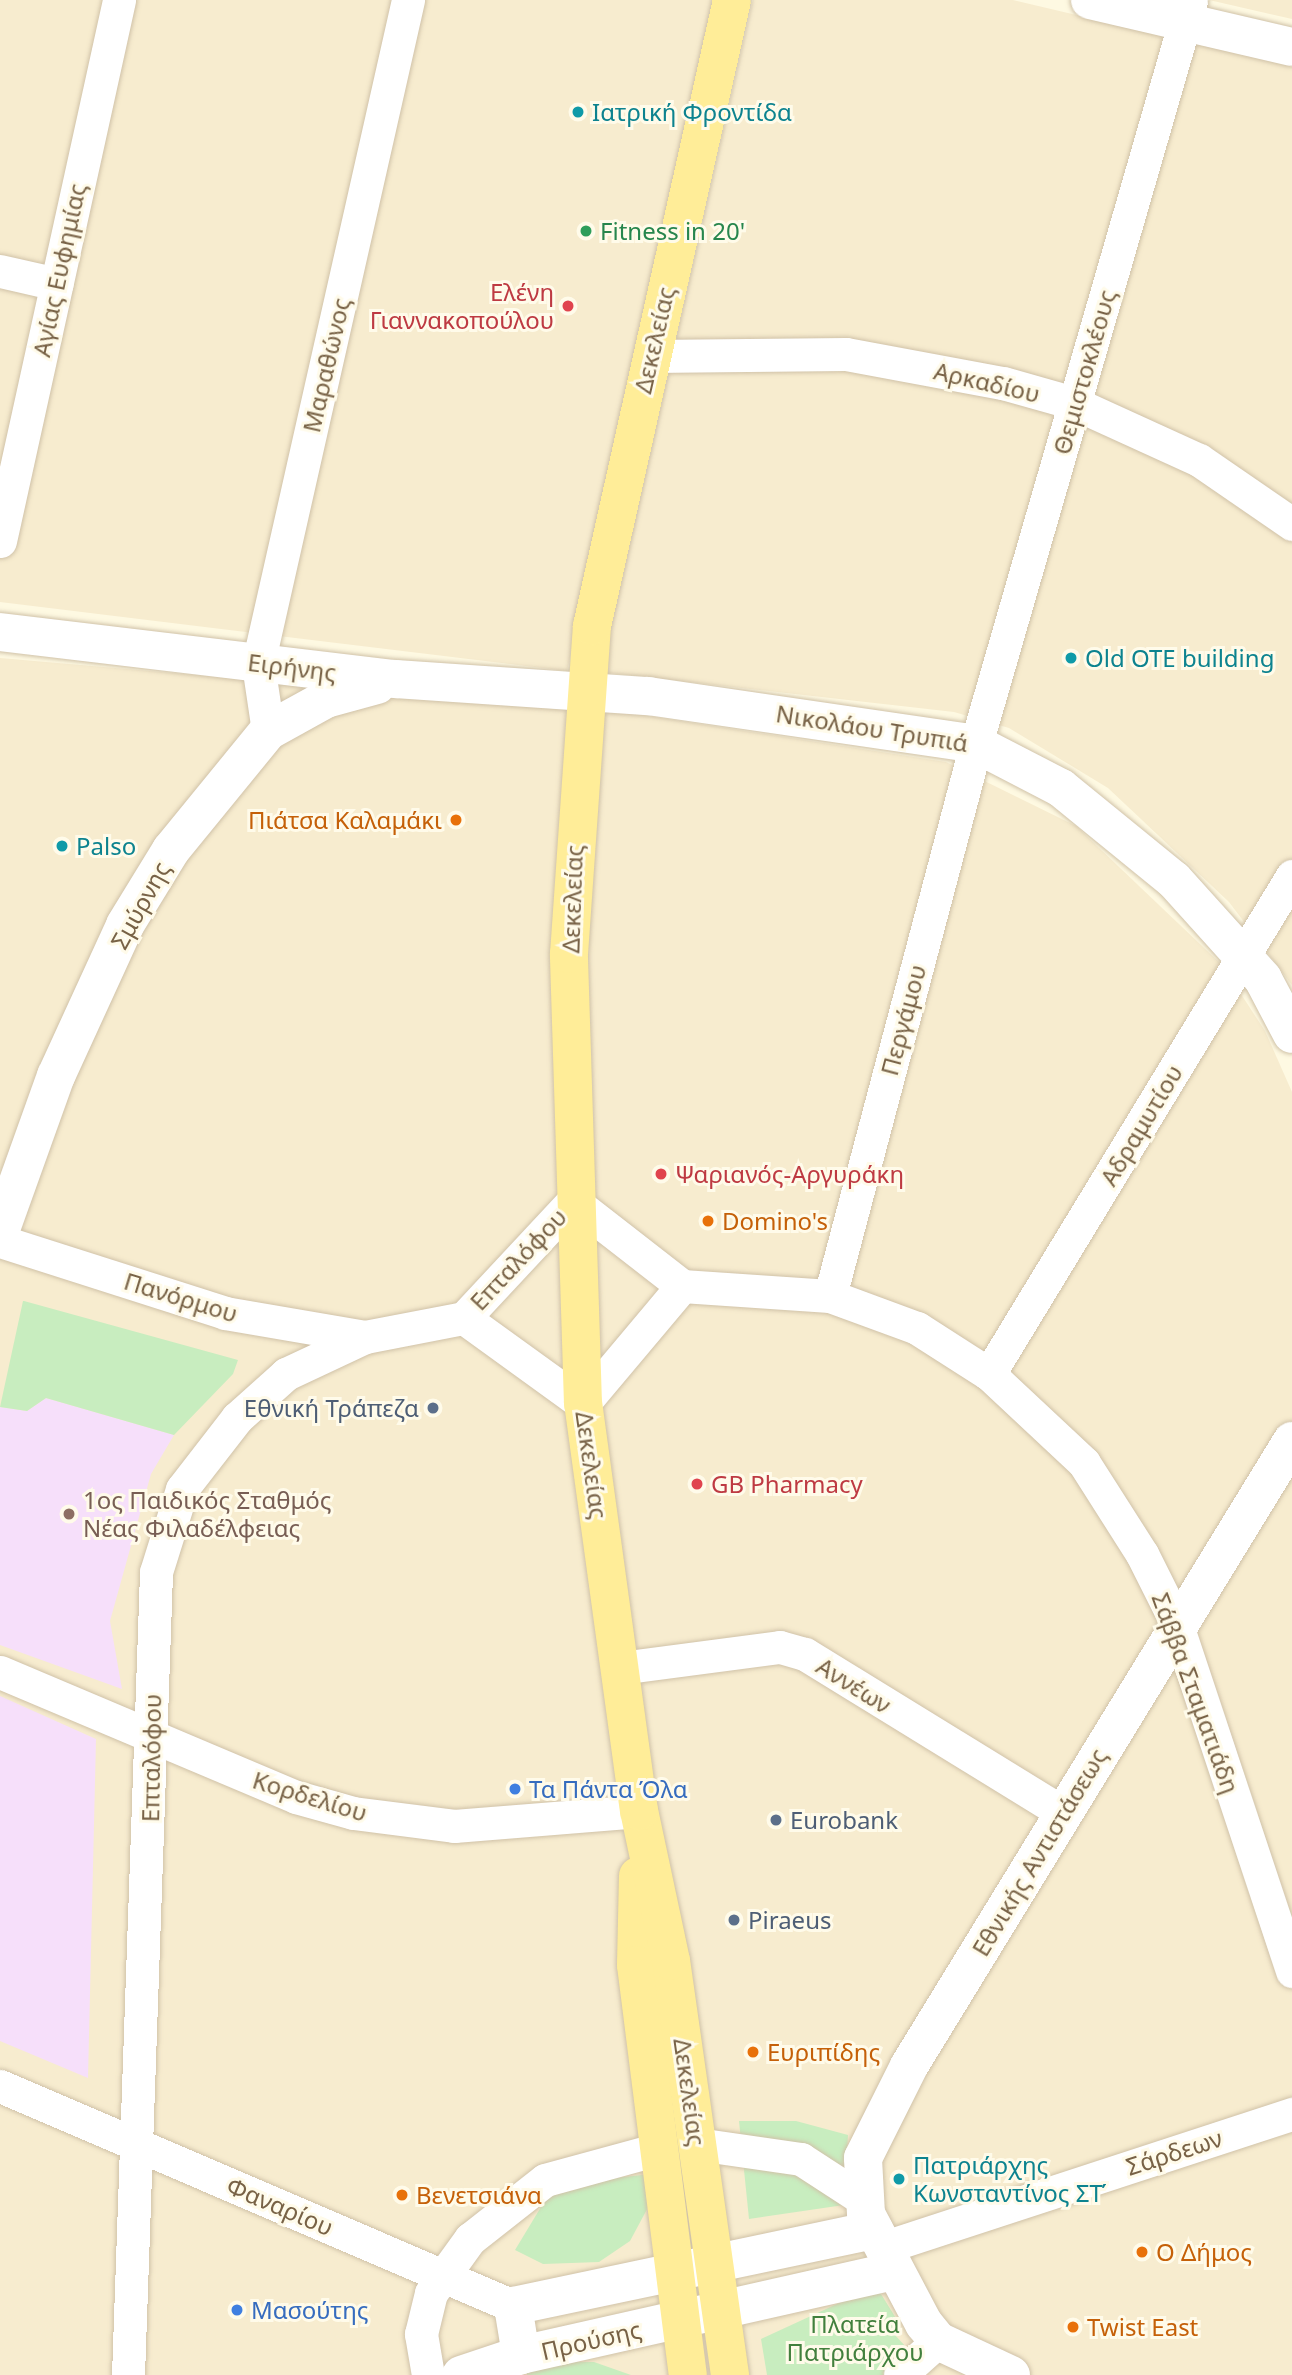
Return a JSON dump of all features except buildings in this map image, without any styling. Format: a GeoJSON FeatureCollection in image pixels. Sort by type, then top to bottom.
{"type":"FeatureCollection","features":[{"type":"Feature","properties":{"kind":"main road","name":"Δεκελείας"},"geometry":{"type":"LineString","coordinates":[[730,2375],[671,1961],[639,1811],[583,1404],[573,1201],[569,954],[584,691],[650,356],[732,0]]}},
{"type":"Feature","properties":{"kind":"main road","name":"Δεκελείας"},"geometry":{"type":"LineString","coordinates":[[639,1811],[636,1965],[688,2375]]}},
{"type":"Feature","properties":{"kind":"street","name":"Αγίας Ευφημίας"},"geometry":{"type":"LineString","coordinates":[[0,541],[119,0]]}},
{"type":"Feature","properties":{"kind":"street","name":"Μαραθώνος"},"geometry":{"type":"LineString","coordinates":[[268,731],[258,664],[408,0]]}},
{"type":"Feature","properties":{"kind":"street"},"geometry":{"type":"LineString","coordinates":[[1090,0],[1189,11],[1292,47]]}},
{"type":"Feature","properties":{"kind":"street","name":"Θεμιστοκλέους"},"geometry":{"type":"LineString","coordinates":[[976,744],[1189,11]]}},
{"type":"Feature","properties":{"kind":"street"},"geometry":{"type":"LineString","coordinates":[[0,271],[57,284]]}},
{"type":"Feature","properties":{"kind":"street","name":"Αρκαδίου"},"geometry":{"type":"LineString","coordinates":[[650,356],[874,356],[1074,403],[1199,460],[1292,524]]}},
{"type":"Feature","properties":{"kind":"street","name":"Ειρήνης"},"geometry":{"type":"LineString","coordinates":[[0,632],[396,679],[584,691]]}},
{"type":"Feature","properties":{"kind":"street","name":"Σμύρνης"},"geometry":{"type":"LineString","coordinates":[[0,1232],[56,1076],[125,925],[171,849],[268,731],[326,699],[396,679]]}},
{"type":"Feature","properties":{"kind":"street","name":"Νικολάου Τρυπιά"},"geometry":{"type":"LineString","coordinates":[[584,691],[906,729],[976,744],[1061,788],[1114,826],[1243,953],[1292,1034]]}},
{"type":"Feature","properties":{"kind":"street","name":"Περγάμου"},"geometry":{"type":"LineString","coordinates":[[830,1296],[976,744]]}},
{"type":"Feature","properties":{"kind":"street","name":"Αδραμυτίου"},"geometry":{"type":"LineString","coordinates":[[989,1374],[1292,876]]}},
{"type":"Feature","properties":{"kind":"street"},"geometry":{"type":"LineString","coordinates":[[573,1201],[682,1286],[583,1404]]}},
{"type":"Feature","properties":{"kind":"street","name":"Επταλόφου"},"geometry":{"type":"LineString","coordinates":[[128,2375],[139,2145],[156,1572],[182,1489],[237,1418],[286,1374],[365,1337],[464,1318],[573,1201]]}},
{"type":"Feature","properties":{"kind":"street","name":"Πανόρμου"},"geometry":{"type":"LineString","coordinates":[[0,1241],[225,1313],[365,1337]]}},
{"type":"Feature","properties":{"kind":"street","name":"Σάββα Σταματιάδη"},"geometry":{"type":"LineString","coordinates":[[682,1286],[830,1296],[917,1328],[989,1374],[1084,1463],[1142,1554],[1175,1622],[1292,1971]]}},
{"type":"Feature","properties":{"kind":"street","name":"Επταλόφου"},"geometry":{"type":"LineString","coordinates":[[464,1318],[583,1404]]}},
{"type":"Feature","properties":{"kind":"street","name":"Εθνικής Αντιστάσεως"},"geometry":{"type":"LineString","coordinates":[[884,2244],[872,2132],[1175,1622],[1292,1441]]}},
{"type":"Feature","properties":{"kind":"street","name":"Αννέων"},"geometry":{"type":"LineString","coordinates":[[620,1668],[780,1647],[792,1650],[1063,1813]]}},
{"type":"Feature","properties":{"kind":"street","name":"Κορδελίου"},"geometry":{"type":"LineString","coordinates":[[0,1672],[153,1739],[296,1797],[409,1822],[574,1820],[639,1811]]}},
{"type":"Feature","properties":{"kind":"street","name":"Φαναρίου"},"geometry":{"type":"LineString","coordinates":[[0,2086],[513,2306]]}},
{"type":"Feature","properties":{"kind":"street","name":"Σάρδεων"},"geometry":{"type":"LineString","coordinates":[[722,2310],[884,2244],[1292,2113]]}},
{"type":"Feature","properties":{"kind":"street"},"geometry":{"type":"LineString","coordinates":[[697,2144],[801,2159],[884,2244],[938,2341],[1012,2375]]}},
{"type":"Feature","properties":{"kind":"street"},"geometry":{"type":"LineString","coordinates":[[428,2375],[421,2334],[431,2293],[470,2239],[527,2191],[570,2169],[658,2148]]}},
{"type":"Feature","properties":{"kind":"street","name":"Σάρδεων"},"geometry":{"type":"LineString","coordinates":[[714,2263],[884,2244]]}},
{"type":"Feature","properties":{"kind":"street","name":"Προύσης"},"geometry":{"type":"LineString","coordinates":[[513,2306],[714,2263]]}},
{"type":"Feature","properties":{"kind":"street"},"geometry":{"type":"LineString","coordinates":[[513,2306],[521,2365]]}},
{"type":"Feature","properties":{"kind":"street","name":"Προύσης"},"geometry":{"type":"LineString","coordinates":[[461,2375],[521,2365],[681,2319],[722,2310]]}},
{"type":"Feature","properties":{"kind":"street"},"geometry":{"type":"LineString","coordinates":[[900,2375],[938,2341]]}},
{"type":"Feature","properties":{"kind":"shaded area"},"geometry":{"type":"Polygon","coordinates":[[[0,0],[717,0],[567,671],[0,602],[0,0]]]}},
{"type":"Feature","properties":{"kind":"shaded area"},"geometry":{"type":"Polygon","coordinates":[[[753,0],[1013,0],[1292,66],[1292,985],[1229,902],[1108,788],[1009,728],[954,712],[601,672],[753,0]]]}},
{"type":"Feature","properties":{"kind":"shaded area"},"geometry":{"type":"Polygon","coordinates":[[[1209,0],[1292,0],[1292,19],[1209,0]]]}},
{"type":"Feature","properties":{"kind":"shaded area"},"geometry":{"type":"Polygon","coordinates":[[[0,658],[622,712],[946,762],[1076,826],[1222,965],[1265,1031],[1292,1092],[1292,2375],[0,2375],[0,658]]]}},
{"type":"Feature","properties":{"kind":"shaded area","name":"1ος Παιδικός Σταθμός Νέας Φιλαδέλφειας"},"geometry":{"type":"Polygon","coordinates":[[[46,1398],[174,1435],[151,1474],[110,1621],[122,1689],[0,1645],[0,1407],[27,1411],[46,1398]]]}},
{"type":"Feature","properties":{"kind":"shaded area"},"geometry":{"type":"Polygon","coordinates":[[[0,1696],[96,1739],[88,2078],[0,2041],[0,1696]]]}},
{"type":"Feature","properties":{"kind":"green space"},"geometry":{"type":"Polygon","coordinates":[[[23,1301],[238,1360],[233,1374],[174,1435],[46,1398],[27,1411],[0,1407],[23,1301]]]}},
{"type":"Feature","properties":{"kind":"green space"},"geometry":{"type":"Polygon","coordinates":[[[739,2121],[796,2121],[848,2135],[844,2205],[749,2219],[739,2121]]]}},
{"type":"Feature","properties":{"kind":"green space"},"geometry":{"type":"Polygon","coordinates":[[[652,2174],[652,2200],[630,2241],[599,2262],[543,2264],[515,2250],[547,2197],[594,2180],[652,2174]]]}},
{"type":"Feature","properties":{"kind":"green space","name":"Πλατεία Πατριάρχου"},"geometry":{"type":"Polygon","coordinates":[[[876,2286],[899,2323],[893,2333],[908,2349],[884,2375],[767,2375],[761,2339],[876,2286]]]}},
{"type":"Feature","properties":{"kind":"green space"},"geometry":{"type":"Polygon","coordinates":[[[572,2362],[594,2362],[631,2375],[527,2375],[526,2369],[572,2362]]]}},
{"type":"Feature","properties":{"kind":"place","name":"Ιατρική Φροντίδα"},"geometry":{"type":"Point","coordinates":[578,112]}},
{"type":"Feature","properties":{"kind":"place","name":"Fitness in 20'"},"geometry":{"type":"Point","coordinates":[586,231]}},
{"type":"Feature","properties":{"kind":"place","name":"Ελένη Γιαννακοπούλου"},"geometry":{"type":"Point","coordinates":[568,306]}},
{"type":"Feature","properties":{"kind":"place","name":"Old OTE building"},"geometry":{"type":"Point","coordinates":[1071,658]}},
{"type":"Feature","properties":{"kind":"place","name":"Πιάτσα Καλαμάκι"},"geometry":{"type":"Point","coordinates":[456,820]}},
{"type":"Feature","properties":{"kind":"place","name":"Palso"},"geometry":{"type":"Point","coordinates":[62,846]}},
{"type":"Feature","properties":{"kind":"place","name":"Ψαριανός-Αργυράκη"},"geometry":{"type":"Point","coordinates":[661,1174]}},
{"type":"Feature","properties":{"kind":"place","name":"Domino's"},"geometry":{"type":"Point","coordinates":[708,1221]}},
{"type":"Feature","properties":{"kind":"place","name":"Εθνική Τράπεζα"},"geometry":{"type":"Point","coordinates":[433,1408]}},
{"type":"Feature","properties":{"kind":"place","name":"GB Pharmacy"},"geometry":{"type":"Point","coordinates":[697,1484]}},
{"type":"Feature","properties":{"kind":"place","name":"1ος Παιδικός Σταθμός Νέας Φιλαδέλφειας"},"geometry":{"type":"Point","coordinates":[69,1514]}},
{"type":"Feature","properties":{"kind":"place","name":"Τα Πάντα Όλα"},"geometry":{"type":"Point","coordinates":[515,1789]}},
{"type":"Feature","properties":{"kind":"place","name":"Eurobank"},"geometry":{"type":"Point","coordinates":[776,1820]}},
{"type":"Feature","properties":{"kind":"place","name":"Piraeus"},"geometry":{"type":"Point","coordinates":[734,1920]}},
{"type":"Feature","properties":{"kind":"place","name":"Ευριπίδης"},"geometry":{"type":"Point","coordinates":[753,2052]}},
{"type":"Feature","properties":{"kind":"place","name":"Πατριάρχης Κωνσταντίνος ΣΤ΄"},"geometry":{"type":"Point","coordinates":[899,2179]}},
{"type":"Feature","properties":{"kind":"place","name":"Βενετσιάνα"},"geometry":{"type":"Point","coordinates":[402,2195]}},
{"type":"Feature","properties":{"kind":"place","name":"Ο Δήμος"},"geometry":{"type":"Point","coordinates":[1142,2252]}},
{"type":"Feature","properties":{"kind":"place","name":"Μασούτης"},"geometry":{"type":"Point","coordinates":[237,2310]}},
{"type":"Feature","properties":{"kind":"place","name":"Twist East"},"geometry":{"type":"Point","coordinates":[1073,2327]}}]}
